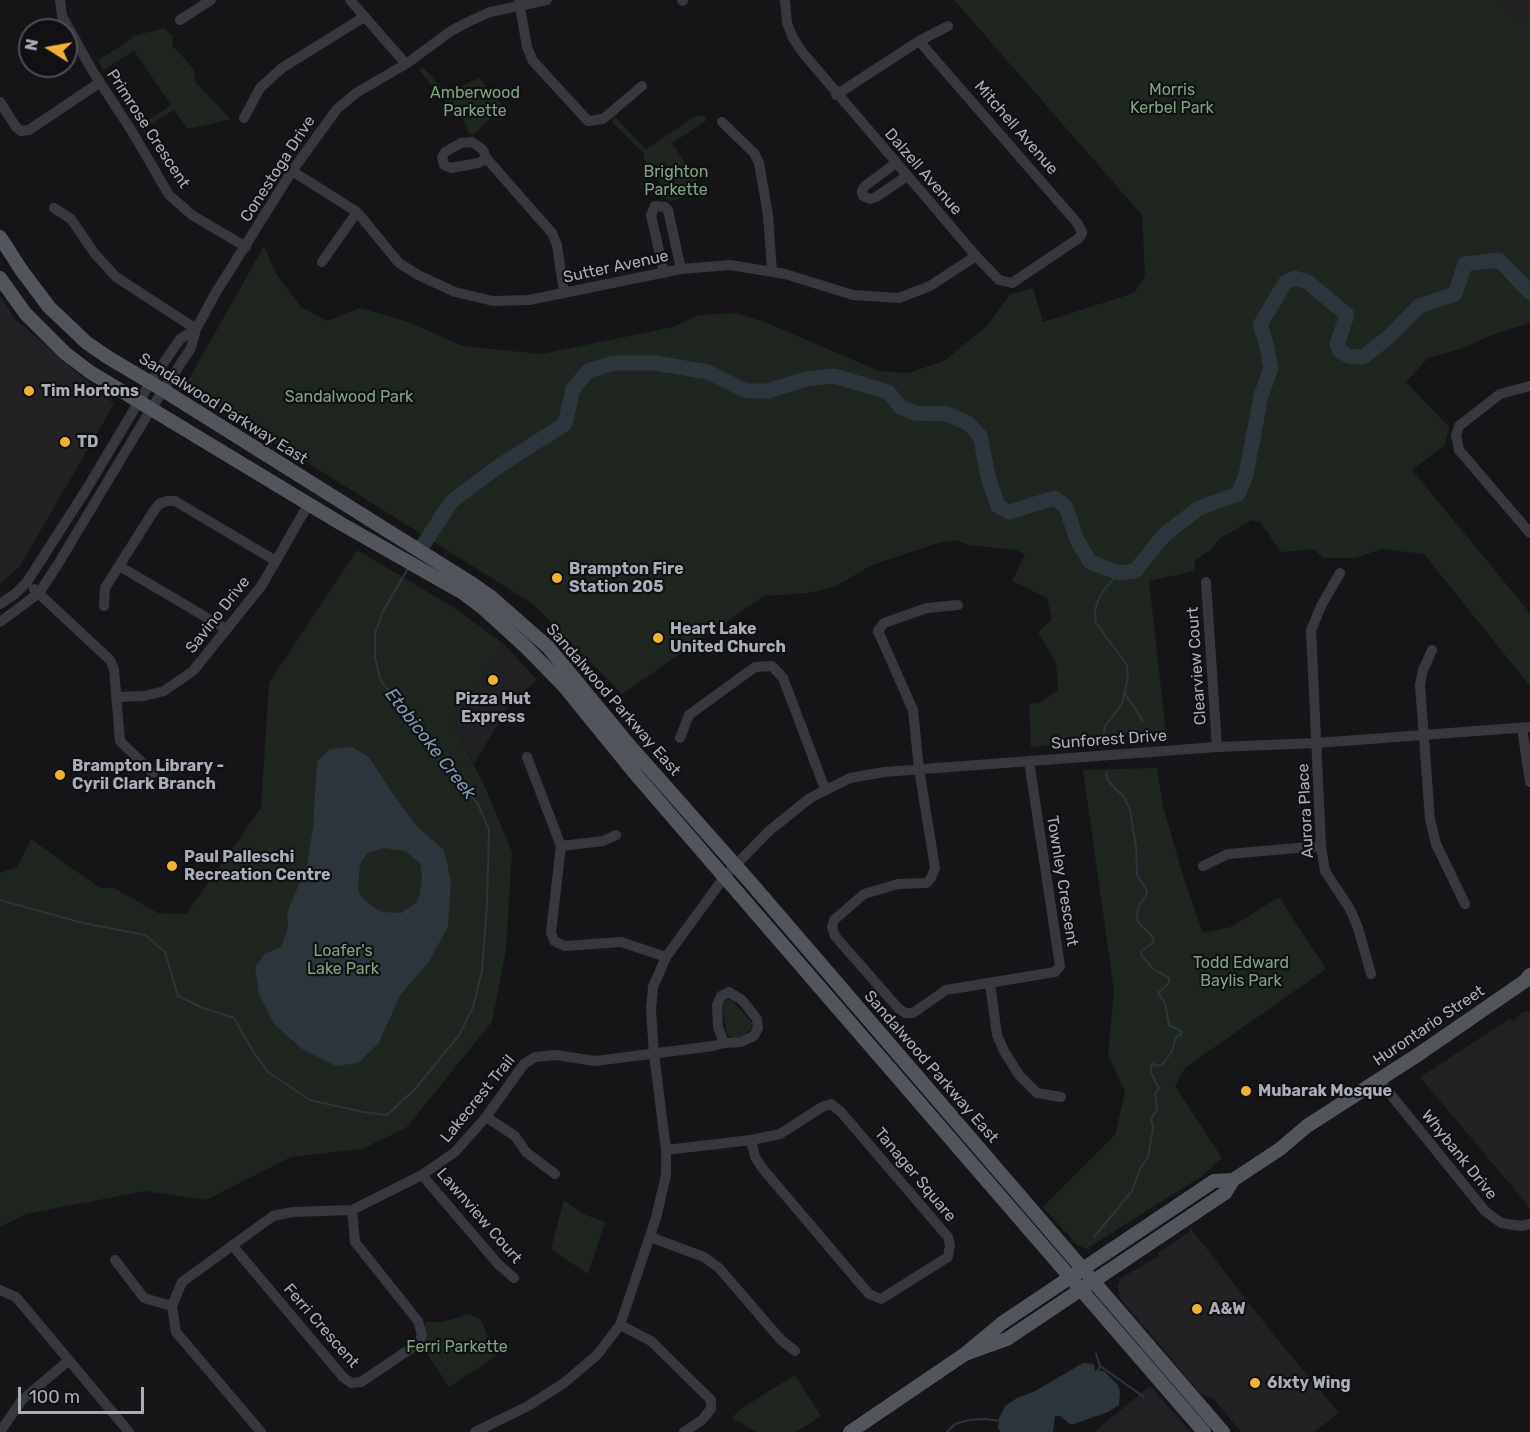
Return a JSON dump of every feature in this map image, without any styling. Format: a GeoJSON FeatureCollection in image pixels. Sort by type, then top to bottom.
{"type":"FeatureCollection","features":[{"type":"Feature","properties":{"kind":"main road","name":"Sandalwood Parkway East"},"geometry":{"type":"LineString","coordinates":[[0,237],[49,307],[87,343],[163,390],[406,552],[491,597],[548,647],[730,871],[1080,1290],[1204,1432]]}},
{"type":"Feature","properties":{"kind":"main road","name":"Sandalwood Parkway East"},"geometry":{"type":"LineString","coordinates":[[0,278],[25,313],[65,353],[90,372],[308,505],[406,552]]}},
{"type":"Feature","properties":{"kind":"main road","name":"Sandalwood Parkway East"},"geometry":{"type":"LineString","coordinates":[[730,871],[1094,1281],[1223,1432]]}},
{"type":"Feature","properties":{"kind":"main road","name":"Hurontario Street"},"geometry":{"type":"LineString","coordinates":[[965,1354],[1008,1339],[1225,1193],[1233,1180],[1280,1149],[1308,1126],[1529,981]]}},
{"type":"Feature","properties":{"kind":"main road","name":"Hurontario Street"},"geometry":{"type":"LineString","coordinates":[[850,1432],[965,1354],[1002,1323],[1214,1181],[1233,1180]]}},
{"type":"Feature","properties":{"kind":"street","name":"Primrose Crescent"},"geometry":{"type":"LineString","coordinates":[[60,0],[62,16],[99,83],[133,133],[169,195],[192,215],[246,247]]}},
{"type":"Feature","properties":{"kind":"street"},"geometry":{"type":"LineString","coordinates":[[180,20],[211,0]]}},
{"type":"Feature","properties":{"kind":"street"},"geometry":{"type":"LineString","coordinates":[[350,0],[406,64]]}},
{"type":"Feature","properties":{"kind":"street","name":"Conestoga Drive"},"geometry":{"type":"LineString","coordinates":[[0,622],[39,593],[151,409],[191,348],[196,329],[215,294],[292,171],[337,110],[356,93],[406,64],[451,31],[468,22],[490,12],[520,3],[547,0]]}},
{"type":"Feature","properties":{"kind":"street","name":"Dalzell Avenue"},"geometry":{"type":"LineString","coordinates":[[785,0],[787,23],[793,38],[836,95],[999,280],[1012,283],[1079,238]]}},
{"type":"Feature","properties":{"kind":"street"},"geometry":{"type":"LineString","coordinates":[[520,3],[527,47],[533,61],[588,121],[603,119],[642,86]]}},
{"type":"Feature","properties":{"kind":"street"},"geometry":{"type":"LineString","coordinates":[[244,118],[260,88],[282,69],[364,16]]}},
{"type":"Feature","properties":{"kind":"street"},"geometry":{"type":"LineString","coordinates":[[836,95],[920,40],[948,26]]}},
{"type":"Feature","properties":{"kind":"street","name":"Mitchell Avenue"},"geometry":{"type":"LineString","coordinates":[[920,40],[1072,216],[1082,233],[1079,238]]}},
{"type":"Feature","properties":{"kind":"street"},"geometry":{"type":"LineString","coordinates":[[0,102],[15,127],[29,130],[99,83]]}},
{"type":"Feature","properties":{"kind":"street"},"geometry":{"type":"LineString","coordinates":[[722,122],[754,153],[759,163],[768,215],[772,271]]}},
{"type":"Feature","properties":{"kind":"street"},"geometry":{"type":"LineString","coordinates":[[487,159],[552,233],[557,245],[564,293]]}},
{"type":"Feature","properties":{"kind":"street"},"geometry":{"type":"LineString","coordinates":[[896,163],[865,186],[862,191],[863,196],[870,199],[876,197],[907,176]]}},
{"type":"Feature","properties":{"kind":"street","name":"Sutter Avenue"},"geometry":{"type":"LineString","coordinates":[[292,171],[357,212],[399,262],[418,275],[455,292],[487,300],[508,302],[681,269],[730,265],[772,271],[854,295],[899,298],[930,286],[976,256]]}},
{"type":"Feature","properties":{"kind":"street"},"geometry":{"type":"LineString","coordinates":[[664,273],[651,215],[655,206],[665,207],[668,210],[681,269]]}},
{"type":"Feature","properties":{"kind":"street"},"geometry":{"type":"LineString","coordinates":[[54,208],[70,219],[95,254],[116,277],[196,329]]}},
{"type":"Feature","properties":{"kind":"street"},"geometry":{"type":"LineString","coordinates":[[322,262],[357,212]]}},
{"type":"Feature","properties":{"kind":"street","name":"Conestoga Drive"},"geometry":{"type":"LineString","coordinates":[[0,604],[27,582],[86,490],[150,383],[180,339],[196,329]]}},
{"type":"Feature","properties":{"kind":"street"},"geometry":{"type":"LineString","coordinates":[[1530,386],[1500,394],[1459,426],[1456,435],[1459,450],[1530,533]]}},
{"type":"Feature","properties":{"kind":"street"},"geometry":{"type":"LineString","coordinates":[[86,490],[98,498]]}},
{"type":"Feature","properties":{"kind":"street"},"geometry":{"type":"LineString","coordinates":[[104,606],[105,588],[121,567],[155,509],[159,504],[167,501],[175,501],[276,561]]}},
{"type":"Feature","properties":{"kind":"street","name":"Savino Drive"},"geometry":{"type":"LineString","coordinates":[[117,697],[144,696],[164,691],[193,671],[262,585],[308,505]]}},
{"type":"Feature","properties":{"kind":"street"},"geometry":{"type":"LineString","coordinates":[[121,567],[226,629]]}},
{"type":"Feature","properties":{"kind":"street","name":"Aurora Place"},"geometry":{"type":"LineString","coordinates":[[1341,573],[1322,604],[1311,630],[1321,846],[1325,871],[1350,909],[1371,974]]}},
{"type":"Feature","properties":{"kind":"street"},"geometry":{"type":"LineString","coordinates":[[27,582],[110,660],[114,669],[120,741],[153,773]]}},
{"type":"Feature","properties":{"kind":"street","name":"Clearview Court"},"geometry":{"type":"LineString","coordinates":[[1206,582],[1217,747]]}},
{"type":"Feature","properties":{"kind":"street"},"geometry":{"type":"LineString","coordinates":[[919,769],[913,710],[878,631],[884,623],[927,608],[958,605]]}},
{"type":"Feature","properties":{"kind":"street"},"geometry":{"type":"LineString","coordinates":[[1432,650],[1423,670],[1420,685],[1430,819],[1436,844],[1465,904]]}},
{"type":"Feature","properties":{"kind":"street"},"geometry":{"type":"LineString","coordinates":[[680,738],[689,715],[755,667],[772,666],[783,678],[825,789]]}},
{"type":"Feature","properties":{"kind":"street"},"geometry":{"type":"LineString","coordinates":[[1526,727],[1530,782]]}},
{"type":"Feature","properties":{"kind":"street","name":"Sunforest Drive"},"geometry":{"type":"LineString","coordinates":[[475,1432],[528,1406],[564,1383],[597,1356],[620,1325],[650,1237],[666,1175],[666,1150],[651,1010],[654,987],[666,957],[730,871],[769,831],[810,798],[850,778],[884,772],[1526,727]]}},
{"type":"Feature","properties":{"kind":"street"},"geometry":{"type":"LineString","coordinates":[[527,757],[561,846],[551,932],[554,941],[565,946],[621,942],[666,957]]}},
{"type":"Feature","properties":{"kind":"street","name":"Townley Crescent"},"geometry":{"type":"LineString","coordinates":[[919,769],[935,868],[932,878],[927,883],[898,884],[864,894],[834,921],[832,927],[835,936],[898,1008],[906,1013],[913,1013],[946,990],[1055,972],[1060,966],[1029,761]]}},
{"type":"Feature","properties":{"kind":"street"},"geometry":{"type":"LineString","coordinates":[[561,846],[603,841],[616,835]]}},
{"type":"Feature","properties":{"kind":"street"},"geometry":{"type":"LineString","coordinates":[[1203,866],[1228,854],[1321,846]]}},
{"type":"Feature","properties":{"kind":"street"},"geometry":{"type":"LineString","coordinates":[[990,984],[997,1035],[1019,1075],[1037,1093],[1061,1097]]}},
{"type":"Feature","properties":{"kind":"street"},"geometry":{"type":"LineString","coordinates":[[729,992],[742,1000],[757,1019],[758,1028],[754,1036],[741,1042],[724,1043],[718,1027],[717,1005],[721,996],[729,992]]}},
{"type":"Feature","properties":{"kind":"street","name":"Lakecrest Trail"},"geometry":{"type":"LineString","coordinates":[[172,1306],[182,1282],[273,1216],[293,1212],[352,1210],[422,1175],[455,1152],[486,1117],[524,1064],[536,1057],[556,1055],[595,1061],[724,1043]]}},
{"type":"Feature","properties":{"kind":"street","name":"Whybank Drive"},"geometry":{"type":"LineString","coordinates":[[1379,1080],[1485,1211],[1501,1222],[1521,1226],[1530,1224]]}},
{"type":"Feature","properties":{"kind":"street","name":"Tanager Square"},"geometry":{"type":"LineString","coordinates":[[666,1150],[751,1140],[780,1134],[831,1104],[841,1112],[948,1237],[950,1245],[948,1257],[881,1299],[869,1294],[763,1169],[755,1157],[751,1140]]}},
{"type":"Feature","properties":{"kind":"street"},"geometry":{"type":"LineString","coordinates":[[486,1117],[515,1136],[526,1152],[555,1174]]}},
{"type":"Feature","properties":{"kind":"street","name":"Lawnview Court"},"geometry":{"type":"LineString","coordinates":[[422,1175],[498,1264],[514,1278]]}},
{"type":"Feature","properties":{"kind":"street","name":"Ferri Crescent"},"geometry":{"type":"LineString","coordinates":[[232,1245],[343,1377],[351,1383],[361,1382],[420,1343],[422,1335],[418,1321],[355,1242],[352,1210]]}},
{"type":"Feature","properties":{"kind":"street"},"geometry":{"type":"LineString","coordinates":[[650,1237],[704,1257],[719,1268],[781,1340],[795,1351]]}},
{"type":"Feature","properties":{"kind":"street"},"geometry":{"type":"LineString","coordinates":[[115,1260],[144,1298],[172,1306],[176,1332],[261,1432]]}},
{"type":"Feature","properties":{"kind":"street"},"geometry":{"type":"LineString","coordinates":[[0,1290],[16,1297],[129,1432]]}},
{"type":"Feature","properties":{"kind":"street"},"geometry":{"type":"LineString","coordinates":[[620,1325],[651,1341],[711,1400],[711,1409],[702,1420],[684,1432]]}},
{"type":"Feature","properties":{"kind":"street"},"geometry":{"type":"LineString","coordinates":[[0,1432],[22,1400],[68,1361]]}},
{"type":"Feature","properties":{"kind":"shaded area"},"geometry":{"type":"Polygon","coordinates":[[[1495,0],[1530,0],[1530,27],[1495,0]]]}},
{"type":"Feature","properties":{"kind":"shaded area"},"geometry":{"type":"Polygon","coordinates":[[[0,296],[15,319],[114,404],[20,566],[0,584],[0,296]]]}},
{"type":"Feature","properties":{"kind":"shaded area"},"geometry":{"type":"Polygon","coordinates":[[[504,644],[537,680],[510,704],[474,764],[452,723],[504,644]]]}},
{"type":"Feature","properties":{"kind":"shaded area"},"geometry":{"type":"Polygon","coordinates":[[[352,747],[369,757],[418,828],[444,850],[451,881],[448,927],[428,963],[401,994],[378,1044],[358,1063],[336,1066],[302,1049],[274,1024],[259,994],[255,967],[265,954],[281,947],[288,928],[287,913],[307,865],[313,827],[317,761],[330,749],[352,747]],[[384,848],[367,853],[360,864],[358,890],[363,899],[383,912],[401,913],[416,903],[420,894],[422,876],[420,863],[405,851],[384,848]]]}},
{"type":"Feature","properties":{"kind":"shaded area"},"geometry":{"type":"Polygon","coordinates":[[[1530,1011],[1530,1208],[1420,1077],[1509,1019],[1514,1021],[1521,1013],[1530,1011]]]}},
{"type":"Feature","properties":{"kind":"shaded area"},"geometry":{"type":"Polygon","coordinates":[[[1192,1230],[1273,1334],[1339,1413],[1314,1432],[1241,1432],[1213,1398],[1202,1395],[1119,1297],[1118,1285],[1121,1278],[1159,1256],[1158,1253],[1192,1230]]]}},
{"type":"Feature","properties":{"kind":"shaded area"},"geometry":{"type":"Polygon","coordinates":[[[1083,1363],[1094,1364],[1095,1371],[1104,1371],[1118,1385],[1119,1405],[1108,1412],[1074,1424],[1070,1424],[1060,1416],[1055,1416],[1053,1432],[1001,1432],[998,1428],[999,1418],[1005,1406],[1083,1363]]]}},
{"type":"Feature","properties":{"kind":"shaded area"},"geometry":{"type":"Polygon","coordinates":[[[1150,1386],[1191,1432],[1094,1432],[1150,1386]]]}},
{"type":"Feature","properties":{"kind":"green space"},"geometry":{"type":"Polygon","coordinates":[[[954,0],[1495,0],[1530,27],[1530,323],[1489,336],[1464,348],[1428,358],[1406,382],[1449,427],[1445,445],[1412,470],[1530,613],[1530,686],[1424,554],[1382,549],[1355,558],[1323,558],[1314,549],[1281,552],[1260,522],[1252,520],[1219,539],[1212,549],[1195,560],[1195,571],[1149,581],[1166,732],[1031,747],[1029,704],[1040,703],[1058,690],[1056,662],[1038,632],[1052,619],[1047,598],[1012,581],[1025,554],[1015,550],[969,545],[955,540],[938,543],[872,565],[834,587],[808,593],[764,596],[622,694],[533,604],[185,386],[264,246],[276,274],[301,307],[327,321],[360,308],[409,322],[462,346],[541,354],[673,327],[699,315],[737,313],[767,323],[879,371],[908,373],[944,361],[988,325],[1010,294],[1033,288],[1043,322],[1134,293],[1145,276],[1142,215],[954,0]]]}},
{"type":"Feature","properties":{"kind":"green space"},"geometry":{"type":"Polygon","coordinates":[[[164,28],[173,36],[172,45],[193,68],[196,83],[229,117],[229,120],[188,129],[174,110],[142,130],[139,126],[171,105],[134,51],[103,70],[98,60],[126,43],[133,36],[164,28]]]}},
{"type":"Feature","properties":{"kind":"green space","name":"Amberwood Parkette"},"geometry":{"type":"Polygon","coordinates":[[[423,67],[450,97],[464,85],[479,78],[503,106],[474,134],[469,134],[462,116],[452,109],[419,70],[423,67]]]}},
{"type":"Feature","properties":{"kind":"green space","name":"Brighton Parkette"},"geometry":{"type":"Polygon","coordinates":[[[614,116],[646,149],[696,116],[706,116],[705,122],[672,143],[696,179],[700,192],[671,201],[665,198],[659,180],[644,159],[645,155],[612,122],[614,116]]]}},
{"type":"Feature","properties":{"kind":"green space","name":"Loafer's Lake Park"},"geometry":{"type":"Polygon","coordinates":[[[357,550],[453,607],[504,644],[452,723],[486,789],[512,852],[506,950],[492,1022],[406,1128],[362,1149],[291,1157],[206,1200],[145,1191],[26,1214],[0,1227],[0,873],[17,867],[31,839],[100,888],[114,888],[158,913],[186,914],[261,808],[269,683],[357,550]]]}},
{"type":"Feature","properties":{"kind":"green space","name":"Todd Edward Baylis Park"},"geometry":{"type":"Polygon","coordinates":[[[1157,768],[1163,806],[1184,879],[1203,933],[1231,927],[1279,897],[1326,969],[1185,1068],[1175,1086],[1222,1158],[1202,1176],[1086,1249],[1077,1245],[1043,1207],[1115,1135],[1125,1092],[1108,1055],[1114,991],[1083,770],[1157,768]]]}},
{"type":"Feature","properties":{"kind":"green space"},"geometry":{"type":"Polygon","coordinates":[[[727,999],[732,1000],[752,1023],[753,1027],[744,1036],[734,1038],[727,1035],[722,1006],[727,999]]]}},
{"type":"Feature","properties":{"kind":"green space"},"geometry":{"type":"Polygon","coordinates":[[[564,1200],[583,1214],[605,1222],[588,1274],[551,1249],[564,1200]]]}},
{"type":"Feature","properties":{"kind":"green space","name":"Ferri Parkette"},"geometry":{"type":"Polygon","coordinates":[[[469,1314],[481,1320],[496,1356],[449,1387],[422,1346],[425,1322],[442,1322],[469,1314]]]}},
{"type":"Feature","properties":{"kind":"green space"},"geometry":{"type":"Polygon","coordinates":[[[795,1375],[821,1416],[796,1432],[756,1432],[732,1418],[739,1410],[795,1375]]]}},
{"type":"Feature","properties":{"kind":"waterway","name":"Etobicoke Creek"},"geometry":{"type":"LineString","coordinates":[[423,545],[452,501],[499,466],[565,424],[573,389],[588,371],[613,363],[655,363],[708,372],[746,391],[768,391],[806,379],[834,376],[888,392],[901,407],[915,413],[947,414],[968,423],[980,436],[989,480],[998,506],[1009,512],[1055,498],[1066,507],[1077,540],[1090,562],[1119,573],[1135,571],[1164,535],[1199,508],[1238,494],[1246,475],[1261,396],[1271,368],[1260,325],[1285,283],[1294,278],[1308,282],[1347,315],[1337,344],[1340,351],[1349,356],[1363,357],[1390,336],[1419,306],[1455,294],[1465,264],[1499,260],[1530,292]]}},
{"type":"Feature","properties":{"kind":"waterway","name":"Etobicoke Creek"},"geometry":{"type":"LineString","coordinates":[[0,900],[83,923],[145,935],[165,952],[178,996],[203,1008],[234,1018],[268,1072],[310,1100],[387,1115],[416,1088],[459,1035],[473,1007],[482,971],[487,904],[489,830],[478,804],[429,748],[380,679],[375,657],[375,633],[383,611],[409,567]]}},
{"type":"Feature","properties":{"kind":"waterway"},"geometry":{"type":"LineString","coordinates":[[1103,740],[1105,726],[1122,704],[1128,677],[1127,665],[1096,623],[1095,611],[1103,591],[1119,573]]}},
{"type":"Feature","properties":{"kind":"waterway"},"geometry":{"type":"LineString","coordinates":[[1125,694],[1143,721]]}},
{"type":"Feature","properties":{"kind":"waterway"},"geometry":{"type":"LineString","coordinates":[[1094,1237],[1132,1191],[1140,1169],[1148,1157],[1153,1128],[1151,1119],[1157,1109],[1155,1094],[1159,1088],[1151,1073],[1152,1063],[1157,1066],[1163,1064],[1172,1051],[1176,1037],[1182,1032],[1169,1025],[1165,1003],[1158,993],[1169,983],[1169,978],[1153,969],[1141,955],[1141,951],[1153,943],[1154,938],[1138,922],[1137,913],[1147,891],[1137,875],[1136,847],[1130,810],[1124,797],[1108,781],[1106,772]]}},
{"type":"Feature","properties":{"kind":"waterway"},"geometry":{"type":"LineString","coordinates":[[1096,1354],[1100,1366],[1096,1374]]}},
{"type":"Feature","properties":{"kind":"waterway"},"geometry":{"type":"LineString","coordinates":[[1100,1366],[1144,1397]]}},
{"type":"Feature","properties":{"kind":"waterway"},"geometry":{"type":"LineString","coordinates":[[947,1432],[955,1424],[969,1420],[1000,1421]]}},
{"type":"Feature","properties":{"kind":"place","name":"Tim Hortons"},"geometry":{"type":"Point","coordinates":[29,391]}},
{"type":"Feature","properties":{"kind":"place","name":"TD"},"geometry":{"type":"Point","coordinates":[65,442]}},
{"type":"Feature","properties":{"kind":"place","name":"Brampton Fire Station 205"},"geometry":{"type":"Point","coordinates":[557,578]}},
{"type":"Feature","properties":{"kind":"place","name":"Heart Lake United Church"},"geometry":{"type":"Point","coordinates":[658,638]}},
{"type":"Feature","properties":{"kind":"place","name":"Pizza Hut Express"},"geometry":{"type":"Point","coordinates":[493,680]}},
{"type":"Feature","properties":{"kind":"place","name":"Brampton Library - Cyril Clark Branch"},"geometry":{"type":"Point","coordinates":[60,775]}},
{"type":"Feature","properties":{"kind":"place","name":"Paul Palleschi Recreation Centre"},"geometry":{"type":"Point","coordinates":[172,866]}},
{"type":"Feature","properties":{"kind":"place","name":"Mubarak Mosque"},"geometry":{"type":"Point","coordinates":[1246,1091]}},
{"type":"Feature","properties":{"kind":"place","name":"A&W"},"geometry":{"type":"Point","coordinates":[1197,1309]}},
{"type":"Feature","properties":{"kind":"place","name":"6Ixty Wing"},"geometry":{"type":"Point","coordinates":[1255,1383]}},
{"type":"Feature","properties":{"kind":"park label","name":"Morris Kerbel Park"},"geometry":{"type":"Point","coordinates":[1172,99]}},
{"type":"Feature","properties":{"kind":"park label","name":"Sandalwood Park"},"geometry":{"type":"Point","coordinates":[349,397]}}]}
